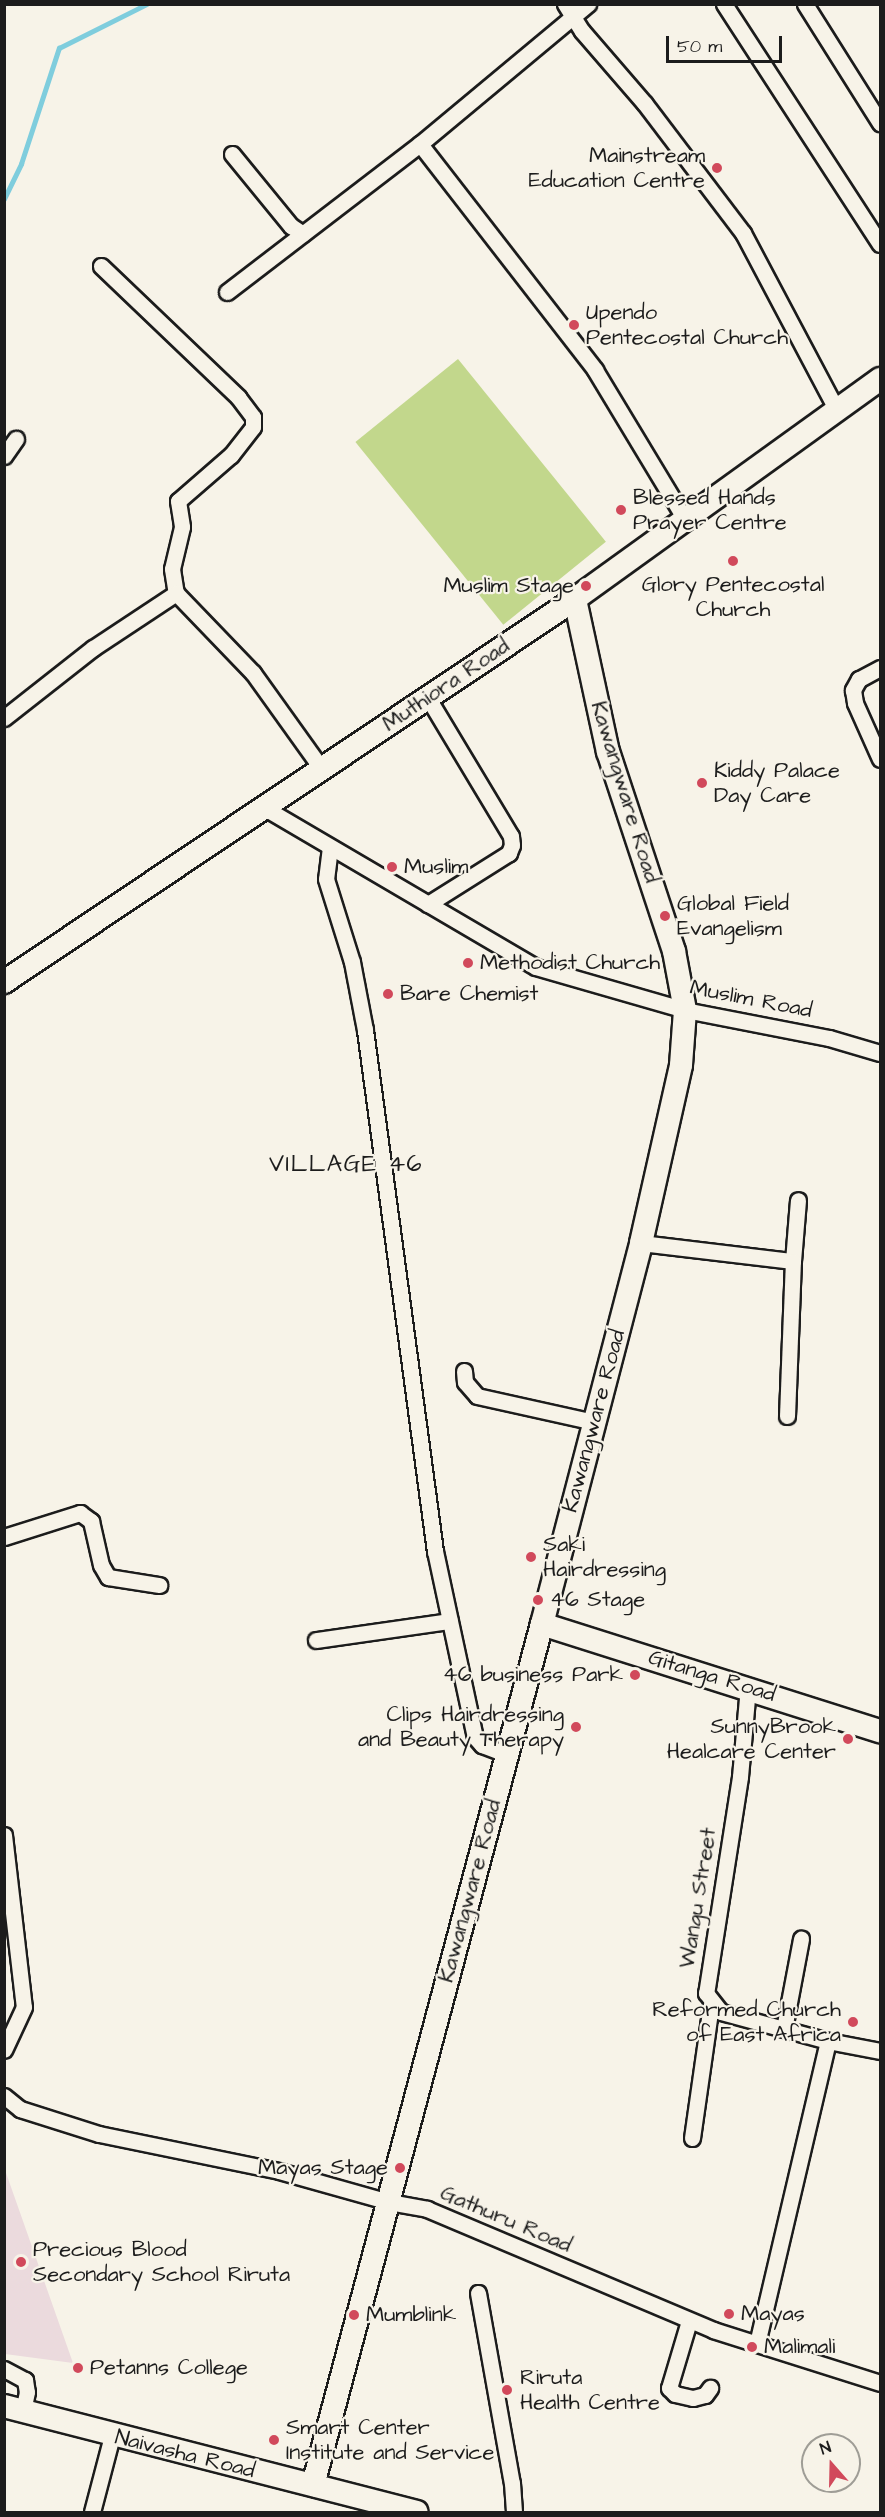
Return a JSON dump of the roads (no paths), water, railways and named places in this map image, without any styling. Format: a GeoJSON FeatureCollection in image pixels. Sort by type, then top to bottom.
{"type":"FeatureCollection","features":[{"type":"Feature","properties":{"kind":"street"},"geometry":{"type":"LineString","coordinates":[[227,292],[420,144],[570,10],[588,4]]}},
{"type":"Feature","properties":{"kind":"street"},"geometry":{"type":"LineString","coordinates":[[724,4],[880,244]]}},
{"type":"Feature","properties":{"kind":"street"},"geometry":{"type":"LineString","coordinates":[[805,4],[880,123]]}},
{"type":"Feature","properties":{"kind":"street"},"geometry":{"type":"LineString","coordinates":[[570,10],[582,31],[645,104],[743,233],[836,409]]}},
{"type":"Feature","properties":{"kind":"street"},"geometry":{"type":"LineString","coordinates":[[420,144],[595,370],[685,519]]}},
{"type":"Feature","properties":{"kind":"street"},"geometry":{"type":"LineString","coordinates":[[232,154],[291,226],[303,234]]}},
{"type":"Feature","properties":{"kind":"street"},"geometry":{"type":"LineString","coordinates":[[101,266],[238,398],[253,417],[253,427],[231,455],[178,501],[182,527],[172,569],[177,593],[253,673],[321,768]]}},
{"type":"Feature","properties":{"kind":"street","name":"Muthiora Road"},"geometry":{"type":"LineString","coordinates":[[4,982],[574,599],[880,378]]}},
{"type":"Feature","properties":{"kind":"street"},"geometry":{"type":"LineString","coordinates":[[4,456],[16,439]]}},
{"type":"Feature","properties":{"kind":"street"},"geometry":{"type":"LineString","coordinates":[[4,718],[93,648],[177,593]]}},
{"type":"Feature","properties":{"kind":"street","name":"Kawangware Road"},"geometry":{"type":"LineString","coordinates":[[313,2484],[542,1624],[674,1107],[685,1010],[668,925],[608,752],[574,599]]}},
{"type":"Feature","properties":{"kind":"street"},"geometry":{"type":"LineString","coordinates":[[880,668],[859,679],[853,690],[855,703],[880,759]]}},
{"type":"Feature","properties":{"kind":"street"},"geometry":{"type":"LineString","coordinates":[[428,698],[512,836],[512,845],[508,853],[428,904]]}},
{"type":"Feature","properties":{"kind":"street","name":"Muslim Road"},"geometry":{"type":"LineString","coordinates":[[263,807],[536,967],[685,1010],[829,1038],[880,1053]]}},
{"type":"Feature","properties":{"kind":"street"},"geometry":{"type":"LineString","coordinates":[[330,847],[326,879],[352,962],[365,1029],[435,1551],[475,1737],[482,1745],[506,1754]]}},
{"type":"Feature","properties":{"kind":"street"},"geometry":{"type":"LineString","coordinates":[[787,1416],[793,1262],[798,1200]]}},
{"type":"Feature","properties":{"kind":"street"},"geometry":{"type":"LineString","coordinates":[[641,1243],[793,1262]]}},
{"type":"Feature","properties":{"kind":"street"},"geometry":{"type":"LineString","coordinates":[[464,1371],[465,1382],[477,1396],[594,1422]]}},
{"type":"Feature","properties":{"kind":"street"},"geometry":{"type":"LineString","coordinates":[[4,1537],[80,1513],[91,1521],[101,1565],[108,1577],[159,1585]]}},
{"type":"Feature","properties":{"kind":"street"},"geometry":{"type":"LineString","coordinates":[[316,1640],[450,1621]]}},
{"type":"Feature","properties":{"kind":"street","name":"Gitanga Road"},"geometry":{"type":"LineString","coordinates":[[542,1624],[748,1686],[880,1731]]}},
{"type":"Feature","properties":{"kind":"street","name":"Wangu Street"},"geometry":{"type":"LineString","coordinates":[[692,2138],[711,2004],[706,1993],[707,1977],[721,1909],[740,1777],[748,1686]]}},
{"type":"Feature","properties":{"kind":"street"},"geometry":{"type":"LineString","coordinates":[[4,1835],[24,2007],[4,2050]]}},
{"type":"Feature","properties":{"kind":"street"},"geometry":{"type":"LineString","coordinates":[[784,2029],[801,1939]]}},
{"type":"Feature","properties":{"kind":"street"},"geometry":{"type":"LineString","coordinates":[[711,2004],[721,2012],[880,2051]]}},
{"type":"Feature","properties":{"kind":"street"},"geometry":{"type":"LineString","coordinates":[[757,2344],[828,2040]]}},
{"type":"Feature","properties":{"kind":"street","name":"Gathuru Road"},"geometry":{"type":"LineString","coordinates":[[4,2096],[20,2109],[99,2134],[279,2171],[389,2202],[427,2209],[465,2222],[594,2282],[689,2321],[880,2383]]}},
{"type":"Feature","properties":{"kind":"street"},"geometry":{"type":"LineString","coordinates":[[478,2293],[512,2483],[514,2512]]}},
{"type":"Feature","properties":{"kind":"street"},"geometry":{"type":"LineString","coordinates":[[689,2321],[669,2388],[675,2394],[693,2398],[705,2395],[710,2388]]}},
{"type":"Feature","properties":{"kind":"street","name":"Naivasha Road"},"geometry":{"type":"LineString","coordinates":[[4,2369],[25,2380],[27,2392],[14,2409],[112,2436],[313,2484],[417,2512]]}},
{"type":"Feature","properties":{"kind":"street"},"geometry":{"type":"LineString","coordinates":[[92,2512],[112,2436]]}},
{"type":"Feature","properties":{"kind":"waterway"},"geometry":{"type":"LineString","coordinates":[[4,199],[21,164],[59,48],[147,4]]}},
{"type":"Feature","properties":{"kind":"place","name":"Mainstream Education Centre"},"geometry":{"type":"Point","coordinates":[717,168]}},
{"type":"Feature","properties":{"kind":"place","name":"Upendo Pentecostal Church"},"geometry":{"type":"Point","coordinates":[574,325]}},
{"type":"Feature","properties":{"kind":"place","name":"Blessed Hands Prayer Centre"},"geometry":{"type":"Point","coordinates":[621,510]}},
{"type":"Feature","properties":{"kind":"place","name":"Glory Pentecostal Church"},"geometry":{"type":"Point","coordinates":[733,561]}},
{"type":"Feature","properties":{"kind":"place","name":"Muslim Stage"},"geometry":{"type":"Point","coordinates":[586,586]}},
{"type":"Feature","properties":{"kind":"place","name":"Kiddy Palace Day Care"},"geometry":{"type":"Point","coordinates":[702,783]}},
{"type":"Feature","properties":{"kind":"place","name":"Muslim"},"geometry":{"type":"Point","coordinates":[392,867]}},
{"type":"Feature","properties":{"kind":"place","name":"Global Field Evangelism"},"geometry":{"type":"Point","coordinates":[665,916]}},
{"type":"Feature","properties":{"kind":"place","name":"Methodist Church"},"geometry":{"type":"Point","coordinates":[468,963]}},
{"type":"Feature","properties":{"kind":"place","name":"Bare Chemist"},"geometry":{"type":"Point","coordinates":[388,994]}},
{"type":"Feature","properties":{"kind":"place","name":"Saki Hairdressing"},"geometry":{"type":"Point","coordinates":[531,1557]}},
{"type":"Feature","properties":{"kind":"place","name":"46 Stage"},"geometry":{"type":"Point","coordinates":[538,1600]}},
{"type":"Feature","properties":{"kind":"place","name":"46 business Park"},"geometry":{"type":"Point","coordinates":[635,1675]}},
{"type":"Feature","properties":{"kind":"place","name":"Clips Hairdressing and Beauty Therapy"},"geometry":{"type":"Point","coordinates":[576,1727]}},
{"type":"Feature","properties":{"kind":"place","name":"SunnyBrook Healcare Center"},"geometry":{"type":"Point","coordinates":[848,1739]}},
{"type":"Feature","properties":{"kind":"place","name":"Reformed Church of East Africa"},"geometry":{"type":"Point","coordinates":[853,2022]}},
{"type":"Feature","properties":{"kind":"place","name":"Mayas Stage"},"geometry":{"type":"Point","coordinates":[400,2168]}},
{"type":"Feature","properties":{"kind":"place","name":"Precious Blood Secondary School Riruta"},"geometry":{"type":"Point","coordinates":[21,2262]}},
{"type":"Feature","properties":{"kind":"place","name":"Mayas"},"geometry":{"type":"Point","coordinates":[729,2314]}},
{"type":"Feature","properties":{"kind":"place","name":"Mumblink"},"geometry":{"type":"Point","coordinates":[354,2315]}},
{"type":"Feature","properties":{"kind":"place","name":"Malimali"},"geometry":{"type":"Point","coordinates":[752,2347]}},
{"type":"Feature","properties":{"kind":"place","name":"Petanns College"},"geometry":{"type":"Point","coordinates":[78,2368]}},
{"type":"Feature","properties":{"kind":"place","name":"Riruta Health Centre"},"geometry":{"type":"Point","coordinates":[507,2390]}},
{"type":"Feature","properties":{"kind":"place","name":"Smart Center Institute and Service"},"geometry":{"type":"Point","coordinates":[274,2440]}},
{"type":"Feature","properties":{"kind":"district","name":"VILLAGE 46"},"geometry":{"type":"Point","coordinates":[346,1165]}}]}
